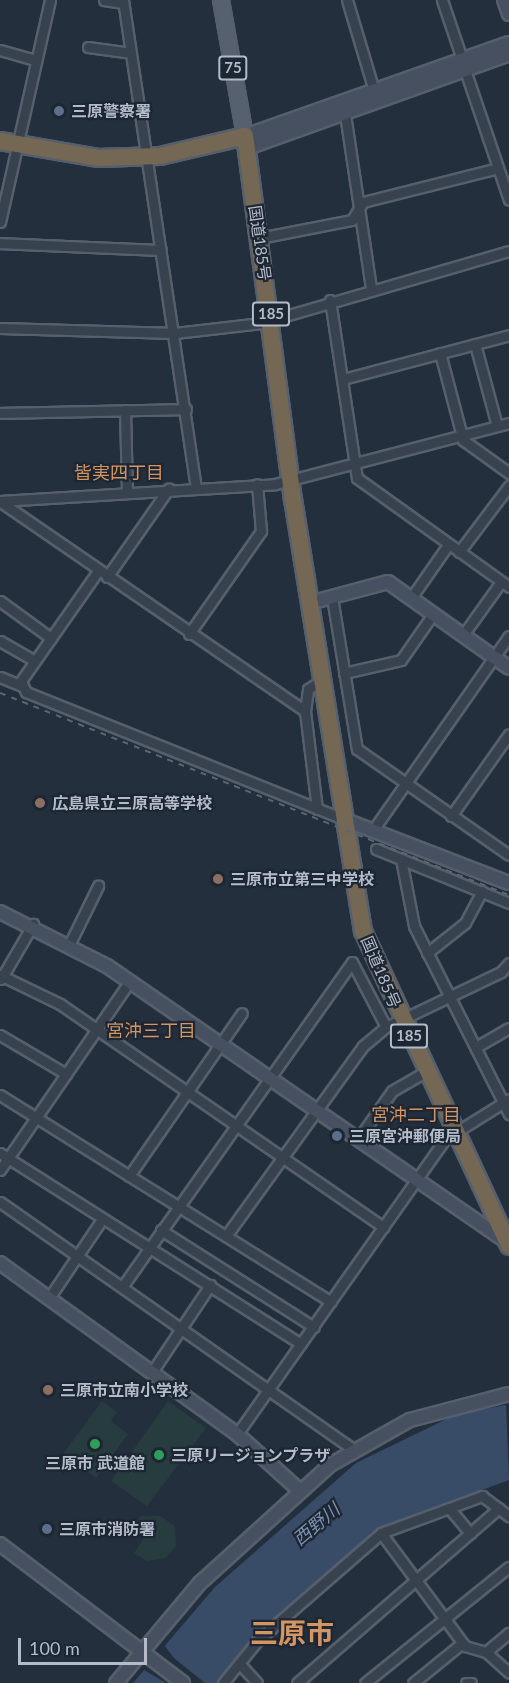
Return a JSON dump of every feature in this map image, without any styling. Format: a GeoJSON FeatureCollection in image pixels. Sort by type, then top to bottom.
{"type":"FeatureCollection","features":[{"type":"Feature","properties":{"kind":"highway"},"geometry":{"type":"LineString","coordinates":[[0,141],[10,151],[69,166],[148,161],[246,142]]}},
{"type":"Feature","properties":{"kind":"highway","name":"国道185号"},"geometry":{"type":"LineString","coordinates":[[246,142],[321,681],[363,931],[394,1024],[426,1071],[508,1243]]}},
{"type":"Feature","properties":{"kind":"highway","name":"国道185号"},"geometry":{"type":"LineString","coordinates":[[294,480],[303,498],[325,599],[343,819]]}},
{"type":"Feature","properties":{"kind":"main road","name":"75"},"geometry":{"type":"LineString","coordinates":[[221,0],[246,142]]}},
{"type":"Feature","properties":{"kind":"street"},"geometry":{"type":"LineString","coordinates":[[0,222],[10,151],[36,60],[50,0]]}},
{"type":"Feature","properties":{"kind":"street"},"geometry":{"type":"LineString","coordinates":[[104,0],[123,1],[175,333],[196,487]]}},
{"type":"Feature","properties":{"kind":"street"},"geometry":{"type":"LineString","coordinates":[[347,0],[378,102]]}},
{"type":"Feature","properties":{"kind":"street"},"geometry":{"type":"LineString","coordinates":[[442,0],[509,200]]}},
{"type":"Feature","properties":{"kind":"street"},"geometry":{"type":"LineString","coordinates":[[504,0],[509,14]]}},
{"type":"Feature","properties":{"kind":"street"},"geometry":{"type":"LineString","coordinates":[[246,142],[345,114],[378,102],[509,43]]}},
{"type":"Feature","properties":{"kind":"street"},"geometry":{"type":"LineString","coordinates":[[88,47],[131,53]]}},
{"type":"Feature","properties":{"kind":"street"},"geometry":{"type":"LineString","coordinates":[[0,50],[36,60]]}},
{"type":"Feature","properties":{"kind":"street"},"geometry":{"type":"LineString","coordinates":[[246,142],[374,89],[509,54]]}},
{"type":"Feature","properties":{"kind":"street"},"geometry":{"type":"LineString","coordinates":[[345,114],[371,289]]}},
{"type":"Feature","properties":{"kind":"street"},"geometry":{"type":"LineString","coordinates":[[259,238],[352,220],[363,202],[498,168]]}},
{"type":"Feature","properties":{"kind":"street"},"geometry":{"type":"LineString","coordinates":[[0,243],[161,250]]}},
{"type":"Feature","properties":{"kind":"street"},"geometry":{"type":"LineString","coordinates":[[0,328],[175,333],[271,318],[509,251]]}},
{"type":"Feature","properties":{"kind":"street"},"geometry":{"type":"LineString","coordinates":[[330,300],[357,478],[505,585],[463,635]]}},
{"type":"Feature","properties":{"kind":"street"},"geometry":{"type":"LineString","coordinates":[[343,379],[509,334]]}},
{"type":"Feature","properties":{"kind":"street"},"geometry":{"type":"LineString","coordinates":[[475,344],[497,426]]}},
{"type":"Feature","properties":{"kind":"street"},"geometry":{"type":"LineString","coordinates":[[440,353],[462,436],[509,473]]}},
{"type":"Feature","properties":{"kind":"street"},"geometry":{"type":"LineString","coordinates":[[0,413],[186,409]]}},
{"type":"Feature","properties":{"kind":"street"},"geometry":{"type":"LineString","coordinates":[[125,410],[128,490]]}},
{"type":"Feature","properties":{"kind":"street"},"geometry":{"type":"LineString","coordinates":[[305,711],[189,634],[0,501],[128,490],[294,480],[509,423]]}},
{"type":"Feature","properties":{"kind":"street"},"geometry":{"type":"LineString","coordinates":[[189,634],[261,531],[257,484]]}},
{"type":"Feature","properties":{"kind":"street"},"geometry":{"type":"LineString","coordinates":[[459,552],[509,486]]}},
{"type":"Feature","properties":{"kind":"street"},"geometry":{"type":"LineString","coordinates":[[107,577],[169,488]]}},
{"type":"Feature","properties":{"kind":"street"},"geometry":{"type":"LineString","coordinates":[[411,598],[448,545]]}},
{"type":"Feature","properties":{"kind":"street"},"geometry":{"type":"LineString","coordinates":[[22,686],[35,661],[99,571]]}},
{"type":"Feature","properties":{"kind":"street"},"geometry":{"type":"LineString","coordinates":[[509,668],[388,582],[325,599],[344,673],[357,749],[405,785],[509,855]]}},
{"type":"Feature","properties":{"kind":"street"},"geometry":{"type":"LineString","coordinates":[[0,601],[51,638]]}},
{"type":"Feature","properties":{"kind":"street"},"geometry":{"type":"LineString","coordinates":[[344,673],[401,660],[433,614]]}},
{"type":"Feature","properties":{"kind":"street"},"geometry":{"type":"LineString","coordinates":[[373,830],[509,636]]}},
{"type":"Feature","properties":{"kind":"street"},"geometry":{"type":"LineString","coordinates":[[0,641],[35,661]]}},
{"type":"Feature","properties":{"kind":"street"},"geometry":{"type":"LineString","coordinates":[[0,677],[317,809],[509,883]]}},
{"type":"Feature","properties":{"kind":"street"},"geometry":{"type":"LineString","coordinates":[[317,809],[305,711],[308,689],[321,681]]}},
{"type":"Feature","properties":{"kind":"street"},"geometry":{"type":"LineString","coordinates":[[451,816],[509,734]]}},
{"type":"Feature","properties":{"kind":"street"},"geometry":{"type":"LineString","coordinates":[[376,849],[509,903]]}},
{"type":"Feature","properties":{"kind":"street"},"geometry":{"type":"LineString","coordinates":[[400,859],[414,926],[506,1101],[509,1114]]}},
{"type":"Feature","properties":{"kind":"street"},"geometry":{"type":"LineString","coordinates":[[70,943],[98,886]]}},
{"type":"Feature","properties":{"kind":"street"},"geometry":{"type":"LineString","coordinates":[[428,953],[465,922],[482,891]]}},
{"type":"Feature","properties":{"kind":"street"},"geometry":{"type":"LineString","coordinates":[[0,912],[33,924],[70,943],[267,1075],[508,1243]]}},
{"type":"Feature","properties":{"kind":"street"},"geometry":{"type":"LineString","coordinates":[[33,924],[1,978],[97,1028],[383,1227]]}},
{"type":"Feature","properties":{"kind":"street"},"geometry":{"type":"LineString","coordinates":[[122,1287],[267,1075],[352,962],[394,1024]]}},
{"type":"Feature","properties":{"kind":"street"},"geometry":{"type":"LineString","coordinates":[[226,1236],[350,1059],[394,1024],[507,968]]}},
{"type":"Feature","properties":{"kind":"street"},"geometry":{"type":"LineString","coordinates":[[0,1170],[4,1156],[37,1116],[129,982]]}},
{"type":"Feature","properties":{"kind":"street"},"geometry":{"type":"LineString","coordinates":[[129,1176],[242,1013]]}},
{"type":"Feature","properties":{"kind":"street"},"geometry":{"type":"LineString","coordinates":[[476,1047],[509,1028]]}},
{"type":"Feature","properties":{"kind":"street"},"geometry":{"type":"LineString","coordinates":[[0,1035],[66,1074]]}},
{"type":"Feature","properties":{"kind":"street"},"geometry":{"type":"LineString","coordinates":[[358,1139],[392,1092],[426,1071]]}},
{"type":"Feature","properties":{"kind":"street"},"geometry":{"type":"LineString","coordinates":[[0,1095],[37,1116],[331,1302]]}},
{"type":"Feature","properties":{"kind":"street"},"geometry":{"type":"LineString","coordinates":[[237,1434],[416,1180],[455,1131],[506,1101]]}},
{"type":"Feature","properties":{"kind":"street"},"geometry":{"type":"LineString","coordinates":[[4,1156],[102,1219],[150,1246],[301,1344]]}},
{"type":"Feature","properties":{"kind":"street"},"geometry":{"type":"LineString","coordinates":[[0,1202],[271,1388],[353,1449]]}},
{"type":"Feature","properties":{"kind":"street"},"geometry":{"type":"LineString","coordinates":[[49,1298],[102,1219]]}},
{"type":"Feature","properties":{"kind":"street"},"geometry":{"type":"LineString","coordinates":[[161,1230],[314,1327]]}},
{"type":"Feature","properties":{"kind":"street"},"geometry":{"type":"LineString","coordinates":[[0,1263],[237,1434],[300,1491]]}},
{"type":"Feature","properties":{"kind":"street"},"geometry":{"type":"LineString","coordinates":[[152,1371],[210,1285]]}},
{"type":"Feature","properties":{"kind":"street"},"geometry":{"type":"LineString","coordinates":[[116,1683],[143,1648],[200,1583],[300,1491],[353,1449],[434,1411],[509,1394]]}},
{"type":"Feature","properties":{"kind":"street"},"geometry":{"type":"LineString","coordinates":[[223,1683],[239,1663],[381,1533],[482,1496],[509,1516]]}},
{"type":"Feature","properties":{"kind":"street"},"geometry":{"type":"LineString","coordinates":[[449,1508],[470,1533]]}},
{"type":"Feature","properties":{"kind":"street"},"geometry":{"type":"LineString","coordinates":[[297,1683],[499,1508]]}},
{"type":"Feature","properties":{"kind":"street"},"geometry":{"type":"LineString","coordinates":[[381,1533],[462,1642],[486,1652],[509,1673]]}},
{"type":"Feature","properties":{"kind":"street"},"geometry":{"type":"LineString","coordinates":[[0,1544],[143,1648],[183,1683]]}},
{"type":"Feature","properties":{"kind":"street"},"geometry":{"type":"LineString","coordinates":[[365,1683],[509,1567]]}},
{"type":"Feature","properties":{"kind":"street"},"geometry":{"type":"LineString","coordinates":[[486,1652],[509,1633]]}},
{"type":"Feature","properties":{"kind":"street"},"geometry":{"type":"LineString","coordinates":[[412,1683],[462,1642]]}},
{"type":"Feature","properties":{"kind":"street"},"geometry":{"type":"LineString","coordinates":[[239,1663],[257,1683]]}},
{"type":"Feature","properties":{"kind":"street"},"geometry":{"type":"LineString","coordinates":[[466,1683],[471,1683]]}},
{"type":"Feature","properties":{"kind":"green space","name":"三原市 武道館"},"geometry":{"type":"Polygon","coordinates":[[[102,1401],[117,1412],[111,1421],[128,1434],[96,1478],[63,1454],[102,1401]]]}},
{"type":"Feature","properties":{"kind":"green space","name":"三原リージョンプラザ"},"geometry":{"type":"Polygon","coordinates":[[[168,1401],[206,1428],[147,1506],[111,1481],[168,1401]]]}},
{"type":"Feature","properties":{"kind":"green space"},"geometry":{"type":"Polygon","coordinates":[[[141,1516],[160,1516],[175,1526],[176,1546],[166,1558],[147,1561],[134,1553],[146,1535],[134,1524],[141,1516]]]}},
{"type":"Feature","properties":{"kind":"water","name":"西野川"},"geometry":{"type":"Polygon","coordinates":[[[506,1405],[509,1480],[376,1529],[256,1638],[218,1683],[133,1683],[215,1587],[356,1463],[457,1414],[506,1405]]]}},
{"type":"Feature","properties":{"kind":"pier"},"geometry":{"type":"Polygon","coordinates":[[[164,1645],[174,1658],[205,1683],[166,1683],[144,1670],[164,1645]]]}},
{"type":"Feature","properties":{"kind":"railway"},"geometry":{"type":"LineString","coordinates":[[0,693],[509,895]]}},
{"type":"Feature","properties":{"kind":"place","name":"三原警察署"},"geometry":{"type":"Point","coordinates":[59,111]}},
{"type":"Feature","properties":{"kind":"place","name":"広島県立三原高等学校"},"geometry":{"type":"Point","coordinates":[40,803]}},
{"type":"Feature","properties":{"kind":"place","name":"三原市立第三中学校"},"geometry":{"type":"Point","coordinates":[218,879]}},
{"type":"Feature","properties":{"kind":"place","name":"三原宮沖郵便局"},"geometry":{"type":"Point","coordinates":[337,1136]}},
{"type":"Feature","properties":{"kind":"place","name":"三原市立南小学校"},"geometry":{"type":"Point","coordinates":[48,1390]}},
{"type":"Feature","properties":{"kind":"place","name":"三原市 武道館"},"geometry":{"type":"Point","coordinates":[95,1444]}},
{"type":"Feature","properties":{"kind":"place","name":"三原リージョンプラザ"},"geometry":{"type":"Point","coordinates":[159,1455]}},
{"type":"Feature","properties":{"kind":"place","name":"三原市消防署"},"geometry":{"type":"Point","coordinates":[47,1529]}},
{"type":"Feature","properties":{"kind":"district","name":"皆実四丁目"},"geometry":{"type":"Point","coordinates":[119,472]}},
{"type":"Feature","properties":{"kind":"district","name":"宮沖三丁目"},"geometry":{"type":"Point","coordinates":[151,1030]}},
{"type":"Feature","properties":{"kind":"district","name":"宮沖二丁目"},"geometry":{"type":"Point","coordinates":[416,1114]}},
{"type":"Feature","properties":{"kind":"district","name":"三原市"},"geometry":{"type":"Point","coordinates":[292,1632]}}]}
